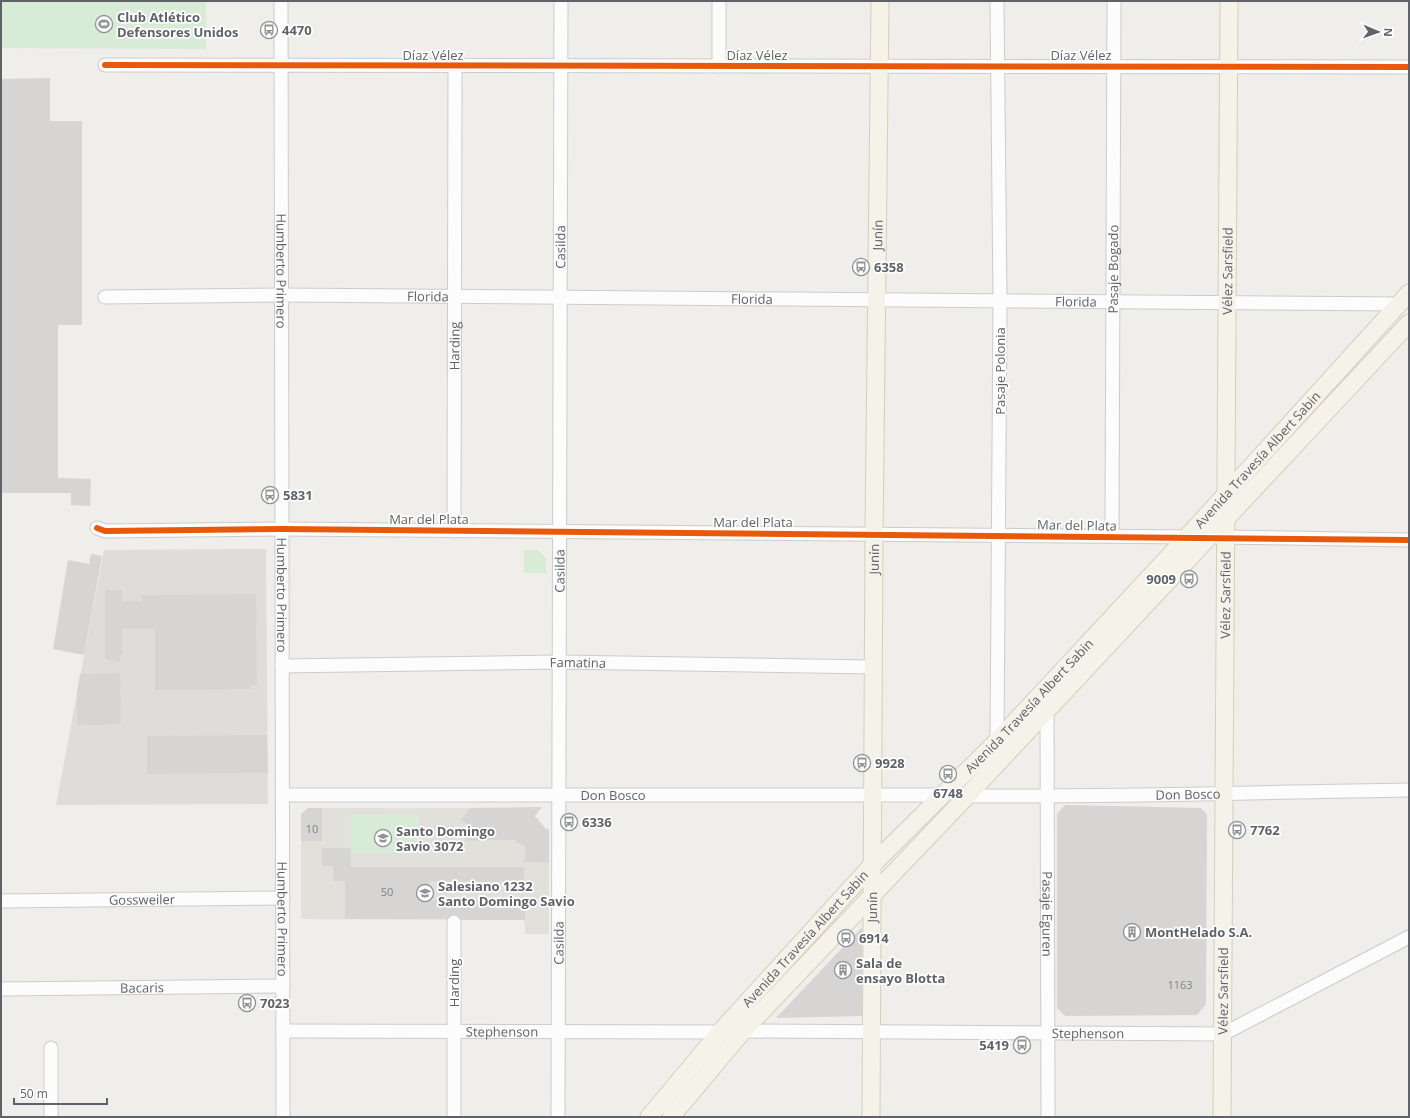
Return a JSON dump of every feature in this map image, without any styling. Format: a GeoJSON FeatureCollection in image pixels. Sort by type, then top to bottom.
{"type":"FeatureCollection","features":[{"type":"Feature","properties":{"kind":"main road","name":"Junín"},"geometry":{"type":"LineString","coordinates":[[872,1117],[873,667],[880,1]]}},
{"type":"Feature","properties":{"kind":"main road","name":"Vélez Sarsfield"},"geometry":{"type":"LineString","coordinates":[[1222,1117],[1226,792],[1218,537],[1226,518],[1229,1]]}},
{"type":"Feature","properties":{"kind":"main road","name":"Avenida Travesía Albert Sabin"},"geometry":{"type":"LineString","coordinates":[[649,1117],[720,1032],[873,864],[997,741],[1187,537],[1404,299]]}},
{"type":"Feature","properties":{"kind":"main road","name":"Avenida Travesía Albert Sabin"},"geometry":{"type":"LineString","coordinates":[[1226,518],[1409,323]]}},
{"type":"Feature","properties":{"kind":"main road","name":"Avenida Travesía Albert Sabin"},"geometry":{"type":"LineString","coordinates":[[670,1117],[743,1031],[1047,711],[1218,537]]}},
{"type":"Feature","properties":{"kind":"street","name":"Humberto Primero"},"geometry":{"type":"LineString","coordinates":[[281,1],[283,295],[283,1117]]}},
{"type":"Feature","properties":{"kind":"street","name":"Casilda"},"geometry":{"type":"LineString","coordinates":[[558,1117],[562,297],[561,1]]}},
{"type":"Feature","properties":{"kind":"street"},"geometry":{"type":"LineString","coordinates":[[718,66],[719,1]]}},
{"type":"Feature","properties":{"kind":"street","name":"Pasaje Polonia"},"geometry":{"type":"LineString","coordinates":[[997,1],[1000,301],[997,741]]}},
{"type":"Feature","properties":{"kind":"street","name":"Pasaje Bogado"},"geometry":{"type":"LineString","coordinates":[[1112,536],[1114,1]]}},
{"type":"Feature","properties":{"kind":"street","name":"Díaz Vélez"},"geometry":{"type":"LineString","coordinates":[[105,65],[1409,67]]}},
{"type":"Feature","properties":{"kind":"street","name":"Harding"},"geometry":{"type":"LineString","coordinates":[[454,531],[456,296],[455,66]]}},
{"type":"Feature","properties":{"kind":"street","name":"Florida"},"geometry":{"type":"LineString","coordinates":[[105,297],[283,295],[1228,302],[1404,299]]}},
{"type":"Feature","properties":{"kind":"street","name":"Mar del Plata"},"geometry":{"type":"LineString","coordinates":[[98,528],[105,531],[282,529],[1409,540]]}},
{"type":"Feature","properties":{"kind":"street","name":"Famatina"},"geometry":{"type":"LineString","coordinates":[[282,666],[560,662],[873,667]]}},
{"type":"Feature","properties":{"kind":"street","name":"Pasaje Eguren"},"geometry":{"type":"LineString","coordinates":[[1047,711],[1048,1117]]}},
{"type":"Feature","properties":{"kind":"street","name":"Don Bosco"},"geometry":{"type":"LineString","coordinates":[[967,796],[1409,790]]}},
{"type":"Feature","properties":{"kind":"street","name":"Don Bosco"},"geometry":{"type":"LineString","coordinates":[[283,795],[943,795]]}},
{"type":"Feature","properties":{"kind":"street","name":"Gossweiler"},"geometry":{"type":"LineString","coordinates":[[1,901],[283,898]]}},
{"type":"Feature","properties":{"kind":"street","name":"Harding"},"geometry":{"type":"LineString","coordinates":[[454,922],[454,1117]]}},
{"type":"Feature","properties":{"kind":"street","name":"Stephenson"},"geometry":{"type":"LineString","coordinates":[[743,1031],[1222,1034],[1409,937]]}},
{"type":"Feature","properties":{"kind":"street","name":"Bacaris"},"geometry":{"type":"LineString","coordinates":[[1,990],[283,986]]}},
{"type":"Feature","properties":{"kind":"street","name":"Stephenson"},"geometry":{"type":"LineString","coordinates":[[283,1031],[720,1032]]}},
{"type":"Feature","properties":{"kind":"street"},"geometry":{"type":"LineString","coordinates":[[51,1048],[51,1117]]}},
{"type":"Feature","properties":{"kind":"shaded area"},"geometry":{"type":"Polygon","coordinates":[[[266,549],[268,804],[56,805],[104,550],[266,549]]]}},
{"type":"Feature","properties":{"kind":"shaded area"},"geometry":{"type":"Polygon","coordinates":[[[308,808],[470,808],[461,818],[470,828],[462,835],[467,841],[515,840],[516,843],[520,844],[525,840],[524,862],[549,863],[549,934],[525,934],[524,920],[301,919],[301,814],[308,808]]]}},
{"type":"Feature","properties":{"kind":"green space","name":"Club Atlético Defensores Unidos"},"geometry":{"type":"Polygon","coordinates":[[[1,1],[206,1],[206,49],[1,48],[1,1]]]}},
{"type":"Feature","properties":{"kind":"green space"},"geometry":{"type":"Polygon","coordinates":[[[524,550],[538,550],[546,558],[546,573],[524,573],[524,550]]]}},
{"type":"Feature","properties":{"kind":"green space"},"geometry":{"type":"Polygon","coordinates":[[[351,814],[419,815],[419,853],[351,853],[351,814]]]}},
{"type":"Feature","properties":{"kind":"building"},"geometry":{"type":"Polygon","coordinates":[[[50,78],[50,121],[82,121],[82,325],[58,325],[58,478],[91,479],[90,506],[71,505],[71,493],[1,493],[1,79],[50,78]]]}},
{"type":"Feature","properties":{"kind":"building"},"geometry":{"type":"Polygon","coordinates":[[[91,554],[102,556],[84,655],[53,649],[68,560],[89,564],[91,554]]]}},
{"type":"Feature","properties":{"kind":"building"},"geometry":{"type":"Polygon","coordinates":[[[105,590],[122,590],[122,601],[142,601],[142,595],[256,594],[257,685],[251,685],[251,689],[155,690],[155,629],[122,629],[122,655],[120,655],[120,662],[105,659],[105,590]]]}},
{"type":"Feature","properties":{"kind":"building"},"geometry":{"type":"Polygon","coordinates":[[[120,673],[121,724],[77,725],[77,691],[80,674],[120,673]]]}},
{"type":"Feature","properties":{"kind":"building"},"geometry":{"type":"Polygon","coordinates":[[[267,735],[268,773],[147,774],[147,736],[267,735]]]}},
{"type":"Feature","properties":{"kind":"building","name":"MontHelado S.A."},"geometry":{"type":"Polygon","coordinates":[[[1065,805],[1201,808],[1207,814],[1206,1004],[1197,1015],[1065,1016],[1057,1008],[1057,814],[1065,805]]]}},
{"type":"Feature","properties":{"kind":"building"},"geometry":{"type":"Polygon","coordinates":[[[542,807],[535,816],[546,829],[549,829],[549,863],[524,862],[525,845],[516,843],[515,840],[467,841],[461,835],[470,828],[461,819],[470,808],[542,807]]]}},
{"type":"Feature","properties":{"kind":"building"},"geometry":{"type":"Polygon","coordinates":[[[308,808],[322,808],[322,841],[301,841],[301,814],[308,808]]]}},
{"type":"Feature","properties":{"kind":"building"},"geometry":{"type":"Polygon","coordinates":[[[322,848],[351,848],[351,867],[524,867],[524,882],[429,881],[429,900],[525,901],[525,920],[461,920],[458,915],[454,914],[450,915],[447,919],[345,919],[345,881],[333,881],[333,866],[322,866],[322,848]]]}},
{"type":"Feature","properties":{"kind":"building","name":"Sala de ensayo Blotta"},"geometry":{"type":"Polygon","coordinates":[[[862,927],[862,1016],[776,1018],[862,927]]]}},
{"type":"Feature","properties":{"kind":"cycle path"},"geometry":{"type":"LineString","coordinates":[[105,65],[1409,67]]}},
{"type":"Feature","properties":{"kind":"cycle path"},"geometry":{"type":"LineString","coordinates":[[97,528],[105,531],[282,529],[1409,540]]}},
{"type":"Feature","properties":{"kind":"place","name":"Club Atlético Defensores Unidos"},"geometry":{"type":"Point","coordinates":[104,24]}},
{"type":"Feature","properties":{"kind":"place","name":"4470"},"geometry":{"type":"Point","coordinates":[269,30]}},
{"type":"Feature","properties":{"kind":"place","name":"6358"},"geometry":{"type":"Point","coordinates":[861,267]}},
{"type":"Feature","properties":{"kind":"place","name":"5831"},"geometry":{"type":"Point","coordinates":[270,495]}},
{"type":"Feature","properties":{"kind":"place","name":"9009"},"geometry":{"type":"Point","coordinates":[1189,579]}},
{"type":"Feature","properties":{"kind":"place","name":"9928"},"geometry":{"type":"Point","coordinates":[862,763]}},
{"type":"Feature","properties":{"kind":"place","name":"6748"},"geometry":{"type":"Point","coordinates":[948,774]}},
{"type":"Feature","properties":{"kind":"place","name":"6336"},"geometry":{"type":"Point","coordinates":[569,822]}},
{"type":"Feature","properties":{"kind":"place","name":"7762"},"geometry":{"type":"Point","coordinates":[1237,830]}},
{"type":"Feature","properties":{"kind":"place","name":"Santo Domingo Savio 3072"},"geometry":{"type":"Point","coordinates":[383,838]}},
{"type":"Feature","properties":{"kind":"place","name":"Salesiano 1232 Santo Domingo Savio"},"geometry":{"type":"Point","coordinates":[425,893]}},
{"type":"Feature","properties":{"kind":"place","name":"MontHelado S.A."},"geometry":{"type":"Point","coordinates":[1132,932]}},
{"type":"Feature","properties":{"kind":"place","name":"6914"},"geometry":{"type":"Point","coordinates":[846,938]}},
{"type":"Feature","properties":{"kind":"place","name":"Sala de ensayo Blotta"},"geometry":{"type":"Point","coordinates":[843,970]}},
{"type":"Feature","properties":{"kind":"place","name":"7023"},"geometry":{"type":"Point","coordinates":[247,1003]}},
{"type":"Feature","properties":{"kind":"place","name":"5419"},"geometry":{"type":"Point","coordinates":[1022,1045]}}]}
